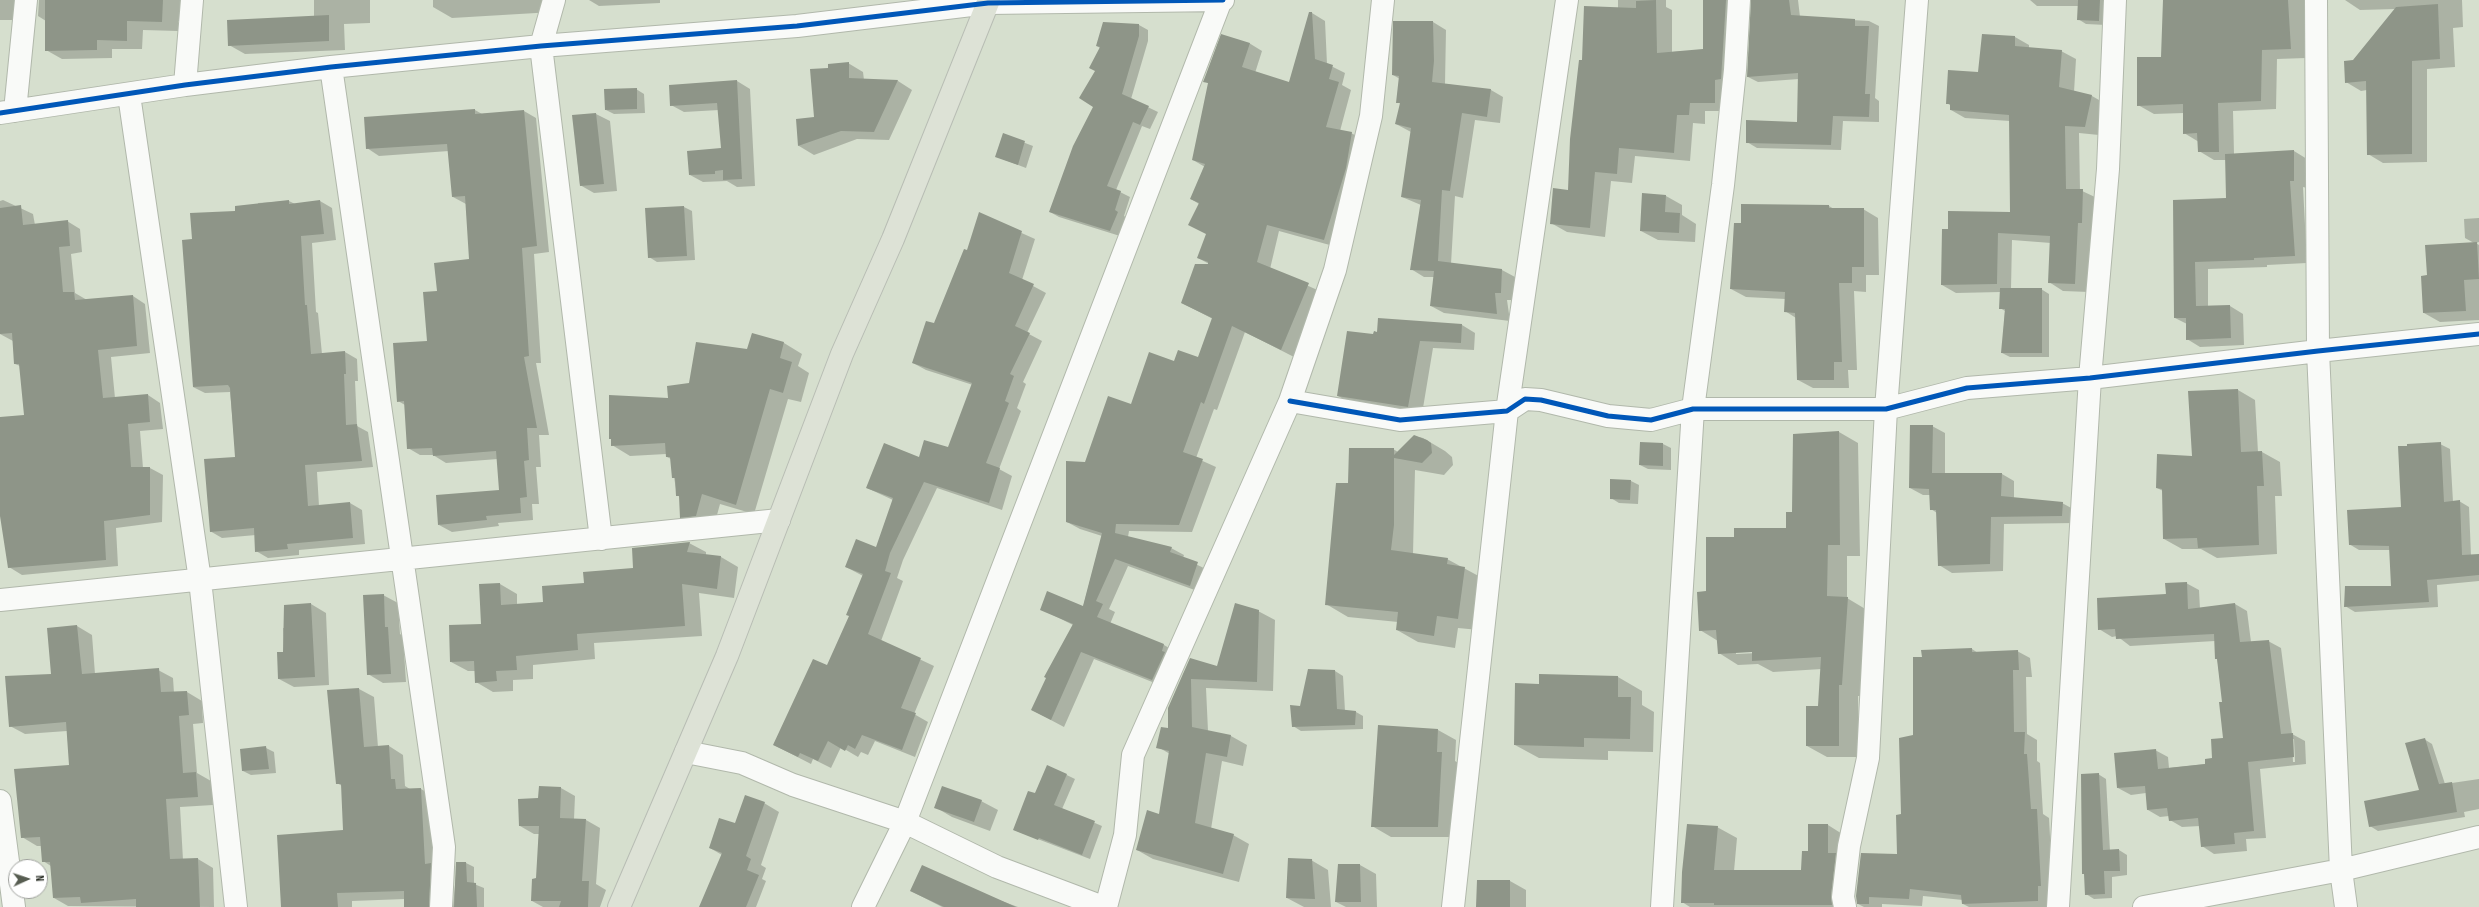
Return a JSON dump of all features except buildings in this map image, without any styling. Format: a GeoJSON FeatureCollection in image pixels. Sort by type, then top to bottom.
{"type":"FeatureCollection","features":[{"type":"Feature","properties":{"kind":"main road"},"geometry":{"type":"LineString","coordinates":[[619,907],[727,656],[842,354],[893,239],[988,2]]}},
{"type":"Feature","properties":{"kind":"street"},"geometry":{"type":"LineString","coordinates":[[26,0],[7,112],[129,95],[185,85],[331,67],[541,46],[796,26],[988,2],[1222,0],[905,822],[862,907]]}},
{"type":"Feature","properties":{"kind":"street"},"geometry":{"type":"LineString","coordinates":[[185,85],[192,0]]}},
{"type":"Feature","properties":{"kind":"street"},"geometry":{"type":"LineString","coordinates":[[554,0],[541,46],[601,538]]}},
{"type":"Feature","properties":{"kind":"street"},"geometry":{"type":"LineString","coordinates":[[1106,907],[1126,835],[1133,755],[1290,400],[1336,270],[1371,116],[1383,0]]}},
{"type":"Feature","properties":{"kind":"street"},"geometry":{"type":"LineString","coordinates":[[1453,907],[1507,411],[1567,0]]}},
{"type":"Feature","properties":{"kind":"street"},"geometry":{"type":"LineString","coordinates":[[1662,907],[1693,409],[1723,185],[1735,70],[1739,0]]}},
{"type":"Feature","properties":{"kind":"street"},"geometry":{"type":"LineString","coordinates":[[1845,907],[1843,897],[1849,846],[1868,758],[1886,409],[1917,0]]}},
{"type":"Feature","properties":{"kind":"street"},"geometry":{"type":"LineString","coordinates":[[2058,907],[2090,378],[2108,169],[2115,0]]}},
{"type":"Feature","properties":{"kind":"street"},"geometry":{"type":"LineString","coordinates":[[2316,0],[2318,351],[2341,870],[2346,907]]}},
{"type":"Feature","properties":{"kind":"street"},"geometry":{"type":"LineString","coordinates":[[331,67],[404,559],[444,847],[441,907]]}},
{"type":"Feature","properties":{"kind":"street"},"geometry":{"type":"LineString","coordinates":[[129,95],[200,580],[236,907]]}},
{"type":"Feature","properties":{"kind":"street"},"geometry":{"type":"LineString","coordinates":[[1290,400],[1400,420],[1507,411],[1525,399],[1541,400],[1608,416],[1651,420],[1693,409],[1886,409],[1967,388],[2090,378],[2318,351],[2479,334]]}},
{"type":"Feature","properties":{"kind":"street"},"geometry":{"type":"LineString","coordinates":[[0,600],[779,520]]}},
{"type":"Feature","properties":{"kind":"street"},"geometry":{"type":"LineString","coordinates":[[686,752],[742,763],[793,785],[905,822],[997,867],[1103,907]]}},
{"type":"Feature","properties":{"kind":"street"},"geometry":{"type":"LineString","coordinates":[[0,801],[14,907]]}},
{"type":"Feature","properties":{"kind":"street"},"geometry":{"type":"LineString","coordinates":[[2144,907],[2341,870],[2479,836]]}},
{"type":"Feature","properties":{"kind":"cycle path"},"geometry":{"type":"LineString","coordinates":[[0,113],[185,85],[331,67],[541,46],[797,26],[988,3],[1223,0]]}},
{"type":"Feature","properties":{"kind":"cycle path"},"geometry":{"type":"LineString","coordinates":[[1290,401],[1400,420],[1507,411],[1525,399],[1541,400],[1608,416],[1651,420],[1693,409],[1886,409],[1967,388],[2090,378],[2318,351],[2479,334]]}}]}
